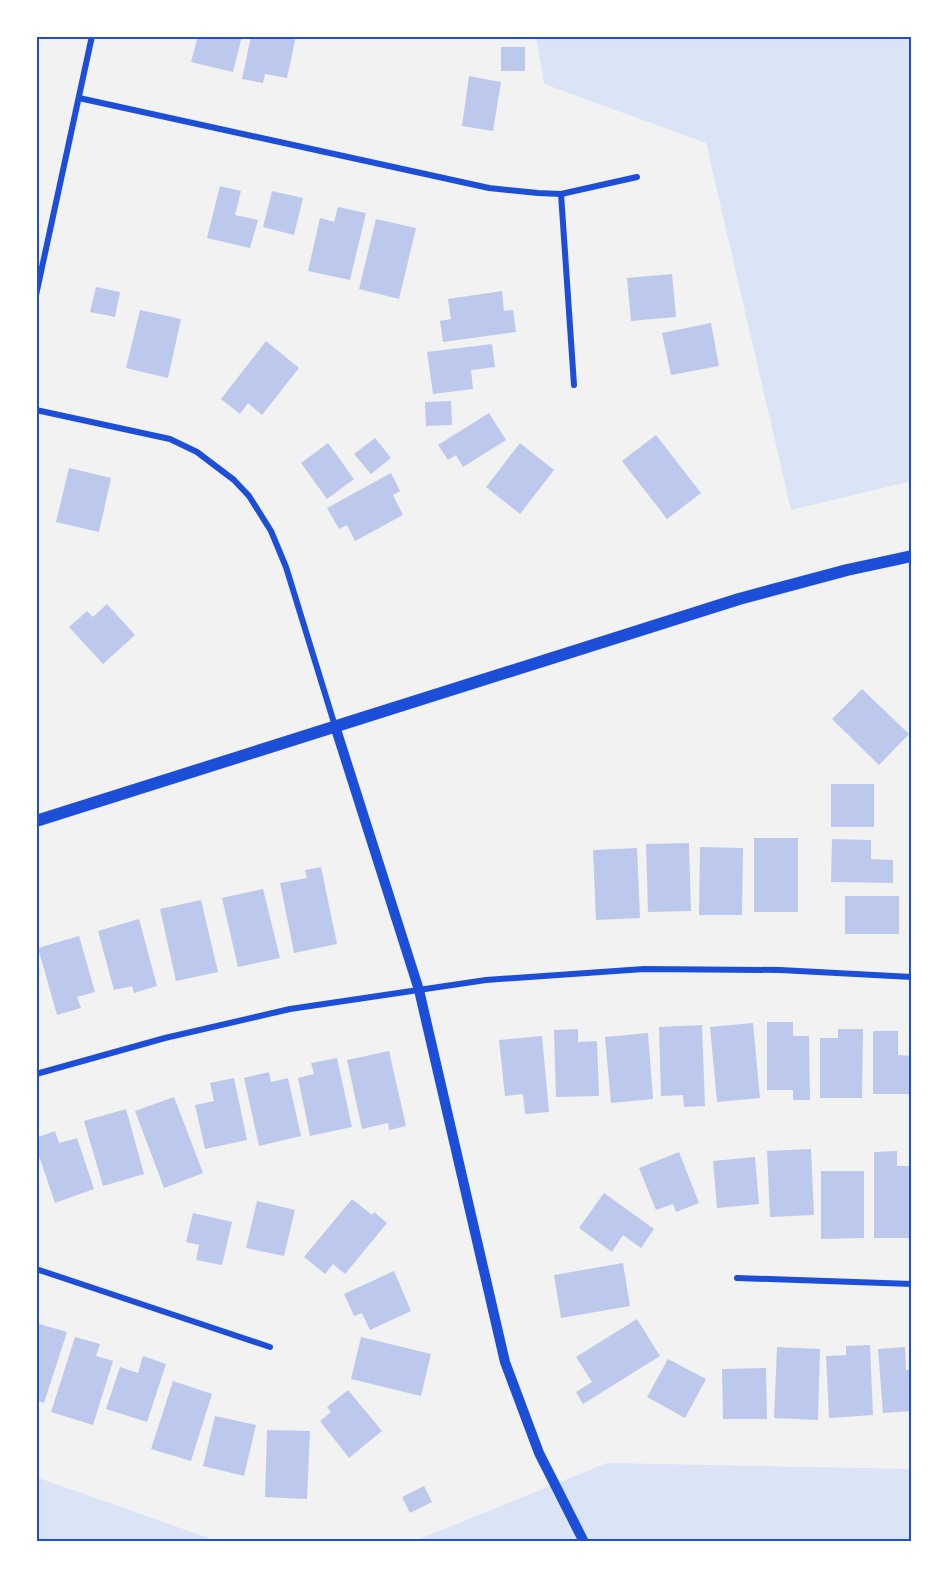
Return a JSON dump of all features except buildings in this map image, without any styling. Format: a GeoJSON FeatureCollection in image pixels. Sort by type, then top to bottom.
{"type":"FeatureCollection","features":[{"type":"Feature","properties":{"kind":"main road"},"geometry":{"type":"LineString","coordinates":[[36,821],[739,599],[847,570],[912,556]]}},
{"type":"Feature","properties":{"kind":"street"},"geometry":{"type":"LineString","coordinates":[[36,295],[92,36]]}},
{"type":"Feature","properties":{"kind":"street"},"geometry":{"type":"LineString","coordinates":[[79,98],[489,188],[561,194],[637,177]]}},
{"type":"Feature","properties":{"kind":"street"},"geometry":{"type":"LineString","coordinates":[[561,194],[574,385]]}},
{"type":"Feature","properties":{"kind":"street"},"geometry":{"type":"LineString","coordinates":[[36,410],[170,439],[197,452],[242,488],[271,531],[286,567],[419,990],[506,1362],[539,1453],[584,1542]]}},
{"type":"Feature","properties":{"kind":"street"},"geometry":{"type":"LineString","coordinates":[[36,1074],[165,1038],[290,1009],[486,980],[644,969],[780,970],[912,977]]}},
{"type":"Feature","properties":{"kind":"street"},"geometry":{"type":"LineString","coordinates":[[36,1269],[270,1347]]}},
{"type":"Feature","properties":{"kind":"street"},"geometry":{"type":"LineString","coordinates":[[737,1278],[912,1284]]}},
{"type":"Feature","properties":{"kind":"shaded area"},"geometry":{"type":"Polygon","coordinates":[[[536,36],[912,36],[912,481],[791,510],[706,143],[544,84],[536,36]]]}},
{"type":"Feature","properties":{"kind":"shaded area"},"geometry":{"type":"Polygon","coordinates":[[[607,1463],[912,1469],[912,1542],[412,1542],[607,1463]]]}},
{"type":"Feature","properties":{"kind":"shaded area"},"geometry":{"type":"Polygon","coordinates":[[[36,1477],[220,1542],[36,1542],[36,1477]]]}}]}
